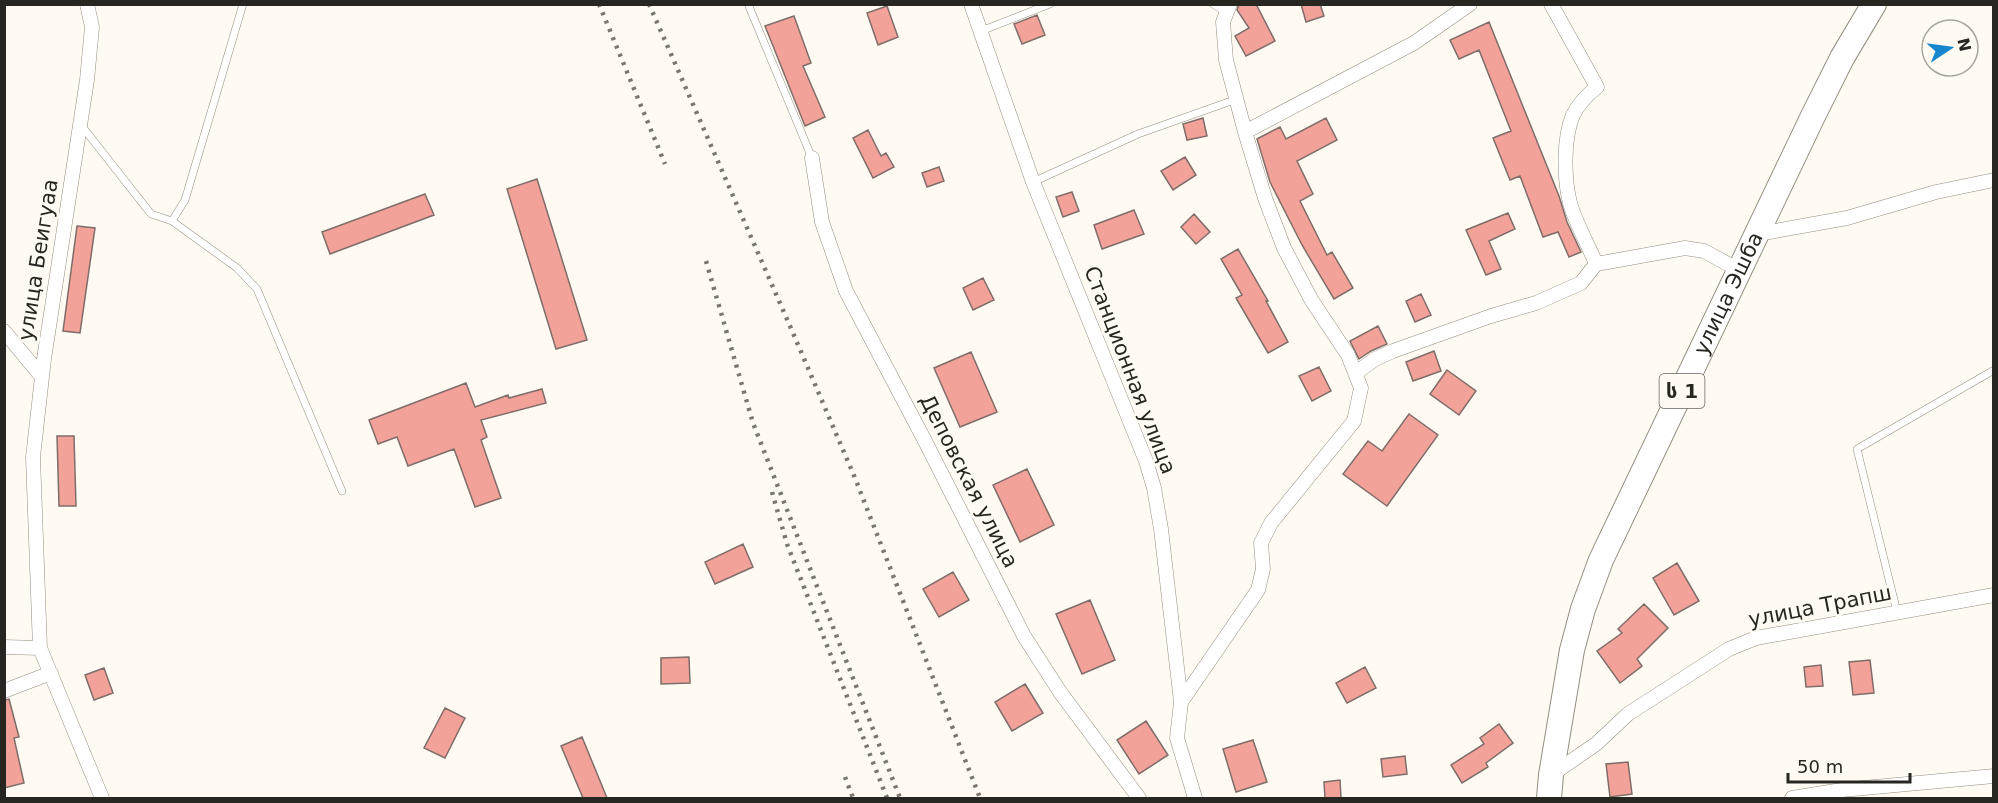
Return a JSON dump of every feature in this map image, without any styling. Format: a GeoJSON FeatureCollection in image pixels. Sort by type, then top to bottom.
{"type":"FeatureCollection","features":[{"type":"Feature","properties":{"kind":"highway","name":"улица Эшба"},"geometry":{"type":"LineString","coordinates":[[1550,787],[1572,650],[1583,609],[1601,560],[1842,58],[1874,4]]}},
{"type":"Feature","properties":{"kind":"street","name":"улица Беигуаа"},"geometry":{"type":"LineString","coordinates":[[87,4],[92,27],[80,125],[42,377],[33,457],[40,648],[102,798]]}},
{"type":"Feature","properties":{"kind":"street","name":"Станционная улица"},"geometry":{"type":"LineString","coordinates":[[971,4],[1033,182],[1146,461],[1154,488],[1181,702],[1177,738],[1195,798]]}},
{"type":"Feature","properties":{"kind":"street"},"geometry":{"type":"LineString","coordinates":[[1245,132],[1414,43],[1470,4]]}},
{"type":"Feature","properties":{"kind":"street"},"geometry":{"type":"LineString","coordinates":[[1551,4],[1597,87],[1582,100],[1573,117],[1568,140],[1565,178],[1571,204],[1596,264]]}},
{"type":"Feature","properties":{"kind":"street"},"geometry":{"type":"LineString","coordinates":[[1181,702],[1258,590],[1263,569],[1261,543],[1271,523],[1354,421],[1360,388],[1348,355],[1312,301],[1284,248],[1265,198],[1226,60],[1223,22],[1228,9]]}},
{"type":"Feature","properties":{"kind":"street","name":"Деповская улица"},"geometry":{"type":"LineString","coordinates":[[812,158],[822,222],[846,291],[1024,636],[1060,692],[1139,798]]}},
{"type":"Feature","properties":{"kind":"street"},"geometry":{"type":"LineString","coordinates":[[1758,234],[1847,218],[1936,192],[1994,180]]}},
{"type":"Feature","properties":{"kind":"street"},"geometry":{"type":"LineString","coordinates":[[1356,373],[1375,359],[1393,351],[1491,316],[1536,303],[1581,283],[1596,264],[1685,248],[1704,250],[1739,270]]}},
{"type":"Feature","properties":{"kind":"street"},"geometry":{"type":"LineString","coordinates":[[4,331],[42,377]]}},
{"type":"Feature","properties":{"kind":"street","name":"улица Трапш"},"geometry":{"type":"LineString","coordinates":[[1550,787],[1628,714],[1729,649],[1756,638],[1994,595]]}},
{"type":"Feature","properties":{"kind":"street"},"geometry":{"type":"LineString","coordinates":[[4,647],[40,648]]}},
{"type":"Feature","properties":{"kind":"street"},"geometry":{"type":"LineString","coordinates":[[4,691],[51,673]]}},
{"type":"Feature","properties":{"kind":"street"},"geometry":{"type":"LineString","coordinates":[[1792,798],[1842,790],[1994,776]]}},
{"type":"Feature","properties":{"kind":"lane"},"geometry":{"type":"LineString","coordinates":[[171,221],[185,200],[243,4]]}},
{"type":"Feature","properties":{"kind":"lane"},"geometry":{"type":"LineString","coordinates":[[748,4],[812,158]]}},
{"type":"Feature","properties":{"kind":"lane"},"geometry":{"type":"LineString","coordinates":[[981,31],[1050,4]]}},
{"type":"Feature","properties":{"kind":"lane"},"geometry":{"type":"LineString","coordinates":[[1214,4],[1228,9]]}},
{"type":"Feature","properties":{"kind":"lane"},"geometry":{"type":"LineString","coordinates":[[1033,182],[1138,134],[1237,99]]}},
{"type":"Feature","properties":{"kind":"lane"},"geometry":{"type":"LineString","coordinates":[[80,125],[152,214],[171,221],[237,268],[257,290],[342,491]]}},
{"type":"Feature","properties":{"kind":"lane"},"geometry":{"type":"LineString","coordinates":[[1898,612],[1857,449],[1994,370]]}},
{"type":"Feature","properties":{"kind":"building"},"geometry":{"type":"Polygon","coordinates":[[[1239,4],[1256,4],[1275,41],[1246,56],[1235,36],[1249,28],[1237,10],[1239,4]]]}},
{"type":"Feature","properties":{"kind":"building"},"geometry":{"type":"Polygon","coordinates":[[[1301,4],[1320,4],[1324,16],[1306,22],[1301,4]]]}},
{"type":"Feature","properties":{"kind":"building"},"geometry":{"type":"Polygon","coordinates":[[[887,6],[898,37],[878,45],[867,13],[887,6]]]}},
{"type":"Feature","properties":{"kind":"building"},"geometry":{"type":"Polygon","coordinates":[[[1037,15],[1045,35],[1022,44],[1014,24],[1037,15]]]}},
{"type":"Feature","properties":{"kind":"building"},"geometry":{"type":"Polygon","coordinates":[[[794,16],[811,63],[803,66],[825,117],[805,126],[765,26],[794,16]]]}},
{"type":"Feature","properties":{"kind":"building"},"geometry":{"type":"Polygon","coordinates":[[[1489,22],[1559,196],[1567,222],[1581,252],[1569,257],[1558,232],[1543,237],[1520,176],[1510,180],[1493,138],[1511,131],[1479,50],[1459,59],[1450,40],[1489,22]]]}},
{"type":"Feature","properties":{"kind":"building"},"geometry":{"type":"Polygon","coordinates":[[[1203,118],[1207,136],[1187,140],[1183,124],[1203,118]]]}},
{"type":"Feature","properties":{"kind":"building"},"geometry":{"type":"Polygon","coordinates":[[[1326,118],[1337,140],[1297,161],[1313,194],[1300,201],[1327,255],[1332,252],[1353,288],[1334,299],[1302,245],[1270,182],[1257,139],[1280,127],[1286,139],[1326,118]]]}},
{"type":"Feature","properties":{"kind":"building"},"geometry":{"type":"Polygon","coordinates":[[[868,130],[881,156],[886,153],[894,167],[873,178],[853,138],[868,130]]]}},
{"type":"Feature","properties":{"kind":"building"},"geometry":{"type":"Polygon","coordinates":[[[1185,157],[1196,175],[1173,190],[1161,171],[1185,157]]]}},
{"type":"Feature","properties":{"kind":"building"},"geometry":{"type":"Polygon","coordinates":[[[939,167],[944,181],[927,187],[922,173],[939,167]]]}},
{"type":"Feature","properties":{"kind":"building"},"geometry":{"type":"Polygon","coordinates":[[[537,179],[587,340],[556,349],[507,189],[537,179]]]}},
{"type":"Feature","properties":{"kind":"building"},"geometry":{"type":"Polygon","coordinates":[[[1072,192],[1079,211],[1063,217],[1056,197],[1072,192]]]}},
{"type":"Feature","properties":{"kind":"building"},"geometry":{"type":"Polygon","coordinates":[[[425,194],[434,215],[330,254],[322,232],[425,194]]]}},
{"type":"Feature","properties":{"kind":"building"},"geometry":{"type":"Polygon","coordinates":[[[1134,210],[1144,234],[1102,249],[1094,225],[1134,210]]]}},
{"type":"Feature","properties":{"kind":"building"},"geometry":{"type":"Polygon","coordinates":[[[1508,213],[1515,229],[1489,241],[1501,269],[1486,275],[1466,230],[1508,213]]]}},
{"type":"Feature","properties":{"kind":"building"},"geometry":{"type":"Polygon","coordinates":[[[1194,214],[1210,232],[1196,244],[1181,227],[1194,214]]]}},
{"type":"Feature","properties":{"kind":"building"},"geometry":{"type":"Polygon","coordinates":[[[77,226],[95,228],[80,333],[63,331],[77,226]]]}},
{"type":"Feature","properties":{"kind":"building"},"geometry":{"type":"Polygon","coordinates":[[[1238,249],[1288,342],[1268,353],[1236,298],[1242,295],[1221,259],[1238,249]]]}},
{"type":"Feature","properties":{"kind":"building"},"geometry":{"type":"Polygon","coordinates":[[[983,278],[994,300],[973,310],[963,288],[983,278]]]}},
{"type":"Feature","properties":{"kind":"building"},"geometry":{"type":"Polygon","coordinates":[[[1421,294],[1431,315],[1415,322],[1406,301],[1421,294]]]}},
{"type":"Feature","properties":{"kind":"building"},"geometry":{"type":"Polygon","coordinates":[[[1378,326],[1387,344],[1359,359],[1350,341],[1378,326]]]}},
{"type":"Feature","properties":{"kind":"building"},"geometry":{"type":"Polygon","coordinates":[[[1434,351],[1441,371],[1413,381],[1406,362],[1434,351]]]}},
{"type":"Feature","properties":{"kind":"building"},"geometry":{"type":"Polygon","coordinates":[[[971,352],[997,412],[960,427],[934,368],[971,352]]]}},
{"type":"Feature","properties":{"kind":"building"},"geometry":{"type":"Polygon","coordinates":[[[1319,367],[1331,391],[1312,401],[1299,376],[1319,367]]]}},
{"type":"Feature","properties":{"kind":"building"},"geometry":{"type":"Polygon","coordinates":[[[1447,370],[1476,391],[1459,415],[1430,394],[1447,370]]]}},
{"type":"Feature","properties":{"kind":"building"},"geometry":{"type":"Polygon","coordinates":[[[466,383],[475,407],[508,395],[509,398],[542,389],[546,403],[481,420],[487,437],[481,440],[501,498],[475,507],[454,449],[408,466],[397,437],[378,444],[369,420],[466,383]]]}},
{"type":"Feature","properties":{"kind":"building"},"geometry":{"type":"Polygon","coordinates":[[[1409,414],[1438,435],[1387,506],[1343,474],[1368,441],[1382,451],[1409,414]]]}},
{"type":"Feature","properties":{"kind":"building"},"geometry":{"type":"Polygon","coordinates":[[[57,436],[74,436],[76,506],[59,506],[57,436]]]}},
{"type":"Feature","properties":{"kind":"building"},"geometry":{"type":"Polygon","coordinates":[[[1027,469],[1054,525],[1020,542],[993,485],[1027,469]]]}},
{"type":"Feature","properties":{"kind":"building"},"geometry":{"type":"Polygon","coordinates":[[[743,544],[753,567],[715,584],[705,562],[743,544]]]}},
{"type":"Feature","properties":{"kind":"building"},"geometry":{"type":"Polygon","coordinates":[[[1677,563],[1699,601],[1674,615],[1653,578],[1677,563]]]}},
{"type":"Feature","properties":{"kind":"building"},"geometry":{"type":"Polygon","coordinates":[[[953,572],[969,600],[939,617],[923,589],[953,572]]]}},
{"type":"Feature","properties":{"kind":"building"},"geometry":{"type":"Polygon","coordinates":[[[1090,600],[1115,660],[1082,674],[1056,614],[1090,600]]]}},
{"type":"Feature","properties":{"kind":"building"},"geometry":{"type":"Polygon","coordinates":[[[1644,604],[1668,628],[1637,659],[1642,666],[1620,683],[1597,651],[1622,633],[1618,629],[1644,604]]]}},
{"type":"Feature","properties":{"kind":"building"},"geometry":{"type":"Polygon","coordinates":[[[689,657],[690,683],[661,684],[661,658],[689,657]]]}},
{"type":"Feature","properties":{"kind":"building"},"geometry":{"type":"Polygon","coordinates":[[[1870,660],[1874,693],[1853,695],[1849,662],[1870,660]]]}},
{"type":"Feature","properties":{"kind":"building"},"geometry":{"type":"Polygon","coordinates":[[[1821,665],[1823,686],[1806,687],[1804,667],[1821,665]]]}},
{"type":"Feature","properties":{"kind":"building"},"geometry":{"type":"Polygon","coordinates":[[[1365,667],[1376,688],[1347,703],[1336,683],[1365,667]]]}},
{"type":"Feature","properties":{"kind":"building"},"geometry":{"type":"Polygon","coordinates":[[[104,668],[113,693],[94,700],[85,675],[104,668]]]}},
{"type":"Feature","properties":{"kind":"building"},"geometry":{"type":"Polygon","coordinates":[[[1025,684],[1043,713],[1012,731],[995,702],[1025,684]]]}},
{"type":"Feature","properties":{"kind":"building"},"geometry":{"type":"Polygon","coordinates":[[[9,699],[19,737],[14,738],[24,783],[4,788],[4,700],[9,699]]]}},
{"type":"Feature","properties":{"kind":"building"},"geometry":{"type":"Polygon","coordinates":[[[445,708],[465,718],[445,758],[424,748],[445,708]]]}},
{"type":"Feature","properties":{"kind":"building"},"geometry":{"type":"Polygon","coordinates":[[[1146,721],[1168,755],[1139,774],[1117,740],[1146,721]]]}},
{"type":"Feature","properties":{"kind":"building"},"geometry":{"type":"Polygon","coordinates":[[[1499,724],[1513,743],[1486,763],[1488,767],[1462,783],[1451,765],[1484,744],[1480,738],[1499,724]]]}},
{"type":"Feature","properties":{"kind":"building"},"geometry":{"type":"Polygon","coordinates":[[[582,737],[607,798],[583,798],[561,746],[582,737]]]}},
{"type":"Feature","properties":{"kind":"building"},"geometry":{"type":"Polygon","coordinates":[[[1253,740],[1267,782],[1236,792],[1223,749],[1253,740]]]}},
{"type":"Feature","properties":{"kind":"building"},"geometry":{"type":"Polygon","coordinates":[[[1405,756],[1407,774],[1383,777],[1381,759],[1405,756]]]}},
{"type":"Feature","properties":{"kind":"building"},"geometry":{"type":"Polygon","coordinates":[[[1628,762],[1632,794],[1610,797],[1606,764],[1628,762]]]}},
{"type":"Feature","properties":{"kind":"building"},"geometry":{"type":"Polygon","coordinates":[[[1340,780],[1341,798],[1325,798],[1324,782],[1340,780]]]}},
{"type":"Feature","properties":{"kind":"railway"},"geometry":{"type":"LineString","coordinates":[[599,4],[665,164]]}},
{"type":"Feature","properties":{"kind":"railway"},"geometry":{"type":"LineString","coordinates":[[649,4],[855,478],[980,798]]}},
{"type":"Feature","properties":{"kind":"railway"},"geometry":{"type":"LineString","coordinates":[[706,261],[753,423],[900,798]]}},
{"type":"Feature","properties":{"kind":"railway"},"geometry":{"type":"LineString","coordinates":[[772,492],[787,544],[887,798]]}},
{"type":"Feature","properties":{"kind":"railway"},"geometry":{"type":"LineString","coordinates":[[845,777],[853,798]]}}]}
